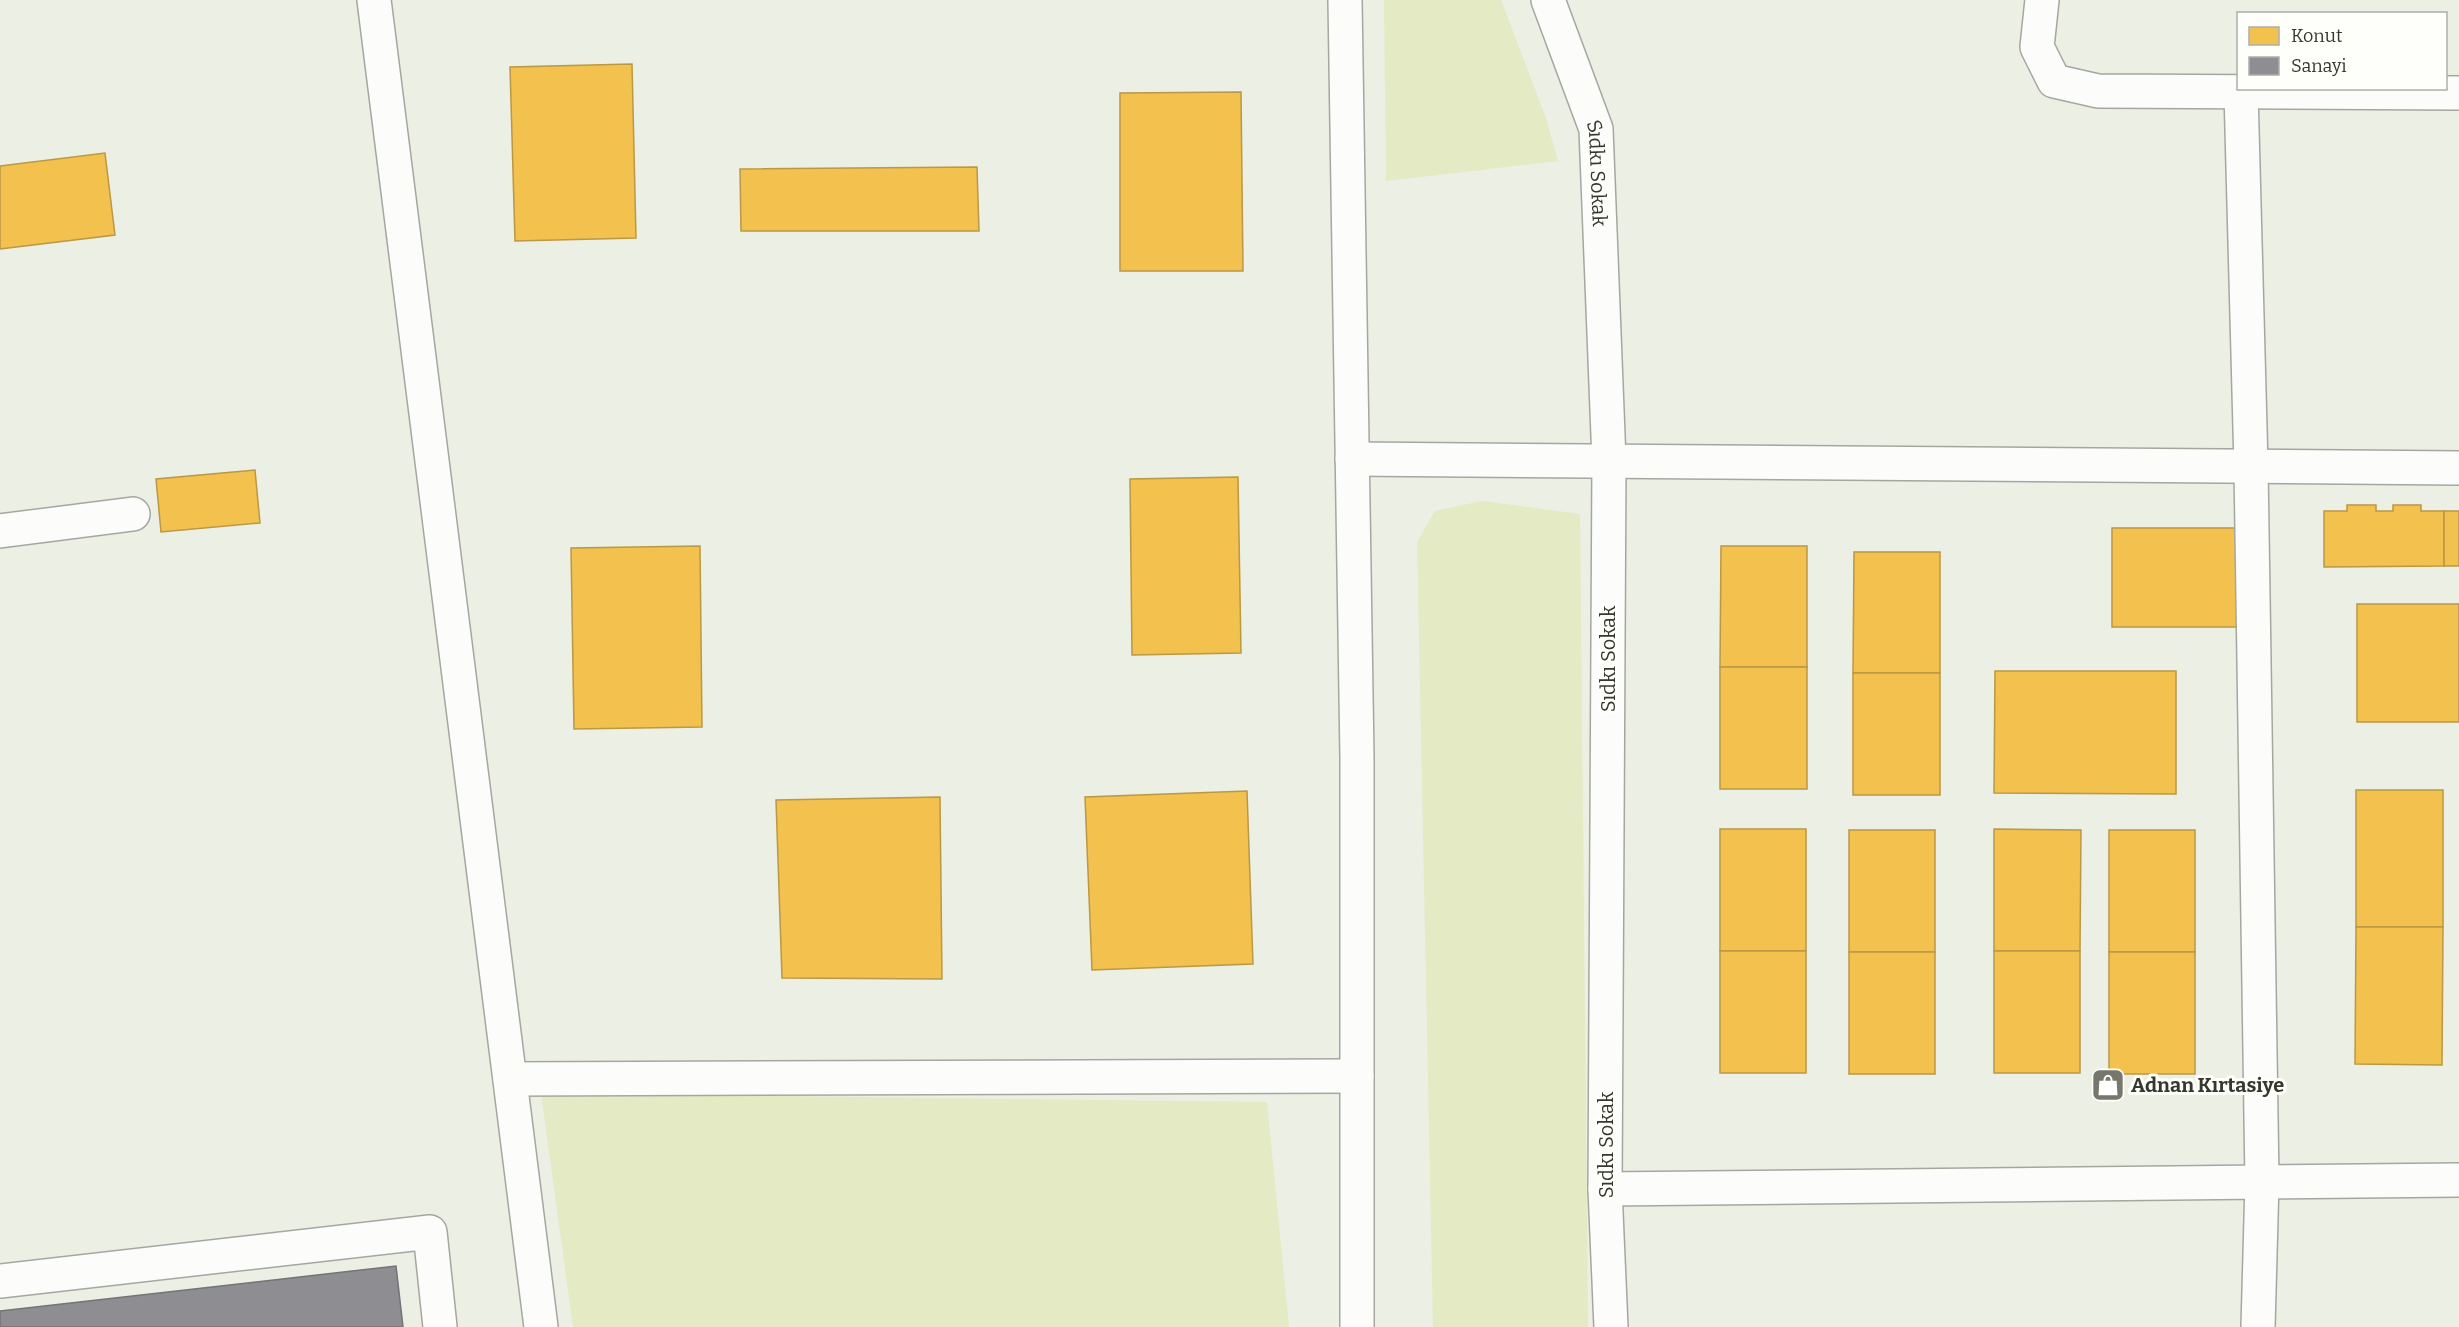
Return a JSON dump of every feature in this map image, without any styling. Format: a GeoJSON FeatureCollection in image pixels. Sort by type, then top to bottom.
{"type":"FeatureCollection","features":[{"type":"Feature","properties":{"kind":"street"},"geometry":{"type":"LineString","coordinates":[[374,0],[542,1327]]}},
{"type":"Feature","properties":{"kind":"street"},"geometry":{"type":"LineString","coordinates":[[1345,0],[1357,758],[1357,1327]]}},
{"type":"Feature","properties":{"kind":"street","name":"Sıdkı Sokak"},"geometry":{"type":"LineString","coordinates":[[1548,0],[1596,129],[1609,461],[1605,1189],[1611,1327]]}},
{"type":"Feature","properties":{"kind":"street"},"geometry":{"type":"LineString","coordinates":[[2042,0],[2037,47],[2054,81],[2098,91],[2459,93]]}},
{"type":"Feature","properties":{"kind":"street"},"geometry":{"type":"LineString","coordinates":[[2241,92],[2251,466],[2262,1182],[2258,1327]]}},
{"type":"Feature","properties":{"kind":"street"},"geometry":{"type":"LineString","coordinates":[[1352,459],[2459,468]]}},
{"type":"Feature","properties":{"kind":"street"},"geometry":{"type":"LineString","coordinates":[[0,531],[133,514]]}},
{"type":"Feature","properties":{"kind":"street"},"geometry":{"type":"LineString","coordinates":[[510,1078],[1357,1076]]}},
{"type":"Feature","properties":{"kind":"street"},"geometry":{"type":"LineString","coordinates":[[1605,1189],[2459,1180]]}},
{"type":"Feature","properties":{"kind":"street"},"geometry":{"type":"LineString","coordinates":[[0,1281],[430,1232],[441,1327]]}},
{"type":"Feature","properties":{"kind":"green space"},"geometry":{"type":"Polygon","coordinates":[[[1384,0],[1501,0],[1546,118],[1558,161],[1386,181],[1384,0]]]}},
{"type":"Feature","properties":{"kind":"green space"},"geometry":{"type":"Polygon","coordinates":[[[1482,501],[1580,514],[1588,1327],[1433,1327],[1417,542],[1435,511],[1482,501]]]}},
{"type":"Feature","properties":{"kind":"green space"},"geometry":{"type":"Polygon","coordinates":[[[541,1093],[1267,1102],[1289,1327],[573,1327],[541,1093]]]}},
{"type":"Feature","properties":{"kind":"building: Konut"},"geometry":{"type":"Polygon","coordinates":[[[632,64],[636,238],[515,241],[510,67],[632,64]]]}},
{"type":"Feature","properties":{"kind":"building: Konut"},"geometry":{"type":"Polygon","coordinates":[[[1241,92],[1243,271],[1120,271],[1120,93],[1241,92]]]}},
{"type":"Feature","properties":{"kind":"building: Konut"},"geometry":{"type":"Polygon","coordinates":[[[105,153],[115,235],[0,249],[0,166],[105,153]]]}},
{"type":"Feature","properties":{"kind":"building: Konut"},"geometry":{"type":"Polygon","coordinates":[[[977,167],[979,231],[741,231],[740,169],[977,167]]]}},
{"type":"Feature","properties":{"kind":"building: Konut"},"geometry":{"type":"Polygon","coordinates":[[[255,470],[260,523],[161,532],[156,479],[255,470]]]}},
{"type":"Feature","properties":{"kind":"building: Konut"},"geometry":{"type":"Polygon","coordinates":[[[1238,477],[1241,653],[1132,655],[1130,479],[1238,477]]]}},
{"type":"Feature","properties":{"kind":"building: Konut"},"geometry":{"type":"Polygon","coordinates":[[[2347,505],[2376,505],[2376,511],[2393,511],[2393,505],[2421,505],[2421,511],[2444,511],[2444,566],[2324,567],[2324,511],[2347,511],[2347,505]]]}},
{"type":"Feature","properties":{"kind":"building: Konut"},"geometry":{"type":"Polygon","coordinates":[[[2444,511],[2459,511],[2459,566],[2444,566],[2444,511]]]}},
{"type":"Feature","properties":{"kind":"building: Konut"},"geometry":{"type":"Polygon","coordinates":[[[2112,528],[2242,528],[2242,627],[2112,627],[2112,528]]]}},
{"type":"Feature","properties":{"kind":"building: Konut"},"geometry":{"type":"Polygon","coordinates":[[[700,546],[702,727],[574,729],[571,548],[700,546]]]}},
{"type":"Feature","properties":{"kind":"building: Konut"},"geometry":{"type":"Polygon","coordinates":[[[1721,546],[1807,546],[1807,667],[1720,667],[1721,546]]]}},
{"type":"Feature","properties":{"kind":"building: Konut"},"geometry":{"type":"Polygon","coordinates":[[[1854,552],[1940,552],[1940,673],[1853,673],[1854,552]]]}},
{"type":"Feature","properties":{"kind":"building: Konut"},"geometry":{"type":"Polygon","coordinates":[[[2357,604],[2459,604],[2459,722],[2357,722],[2357,604]]]}},
{"type":"Feature","properties":{"kind":"building: Konut"},"geometry":{"type":"Polygon","coordinates":[[[1720,667],[1807,667],[1807,789],[1720,789],[1720,667]]]}},
{"type":"Feature","properties":{"kind":"building: Konut"},"geometry":{"type":"Polygon","coordinates":[[[1995,671],[2176,671],[2176,794],[1994,793],[1995,671]]]}},
{"type":"Feature","properties":{"kind":"building: Konut"},"geometry":{"type":"Polygon","coordinates":[[[1853,673],[1940,673],[1940,795],[1853,795],[1853,673]]]}},
{"type":"Feature","properties":{"kind":"building: Konut"},"geometry":{"type":"Polygon","coordinates":[[[2356,790],[2443,790],[2443,927],[2356,927],[2356,790]]]}},
{"type":"Feature","properties":{"kind":"building: Konut"},"geometry":{"type":"Polygon","coordinates":[[[1247,791],[1253,964],[1092,970],[1085,797],[1247,791]]]}},
{"type":"Feature","properties":{"kind":"building: Konut"},"geometry":{"type":"Polygon","coordinates":[[[940,797],[942,979],[782,978],[776,800],[940,797]]]}},
{"type":"Feature","properties":{"kind":"building: Konut"},"geometry":{"type":"Polygon","coordinates":[[[1720,829],[1806,829],[1806,951],[1720,951],[1720,829]]]}},
{"type":"Feature","properties":{"kind":"building: Konut"},"geometry":{"type":"Polygon","coordinates":[[[1994,829],[2081,830],[2080,951],[1994,951],[1994,829]]]}},
{"type":"Feature","properties":{"kind":"building: Konut"},"geometry":{"type":"Polygon","coordinates":[[[1849,830],[1935,830],[1935,952],[1849,952],[1849,830]]]}},
{"type":"Feature","properties":{"kind":"building: Konut"},"geometry":{"type":"Polygon","coordinates":[[[2109,830],[2195,830],[2195,952],[2109,952],[2109,830]]]}},
{"type":"Feature","properties":{"kind":"building: Konut"},"geometry":{"type":"Polygon","coordinates":[[[2356,927],[2443,927],[2442,1065],[2355,1064],[2356,927]]]}},
{"type":"Feature","properties":{"kind":"building: Konut"},"geometry":{"type":"Polygon","coordinates":[[[1720,951],[1806,951],[1806,1073],[1720,1073],[1720,951]]]}},
{"type":"Feature","properties":{"kind":"building: Konut"},"geometry":{"type":"Polygon","coordinates":[[[1994,951],[2080,951],[2080,1073],[1994,1073],[1994,951]]]}},
{"type":"Feature","properties":{"kind":"building: Konut"},"geometry":{"type":"Polygon","coordinates":[[[1849,952],[1935,952],[1935,1074],[1849,1074],[1849,952]]]}},
{"type":"Feature","properties":{"kind":"building: Konut"},"geometry":{"type":"Polygon","coordinates":[[[2109,952],[2195,952],[2195,1074],[2109,1074],[2109,952]]]}},
{"type":"Feature","properties":{"kind":"building: Sanayi"},"geometry":{"type":"Polygon","coordinates":[[[396,1266],[403,1327],[0,1327],[0,1311],[396,1266]]]}},
{"type":"Feature","properties":{"kind":"place","name":"Adnan Kırtasiye"},"geometry":{"type":"Point","coordinates":[2108,1085]}}]}
